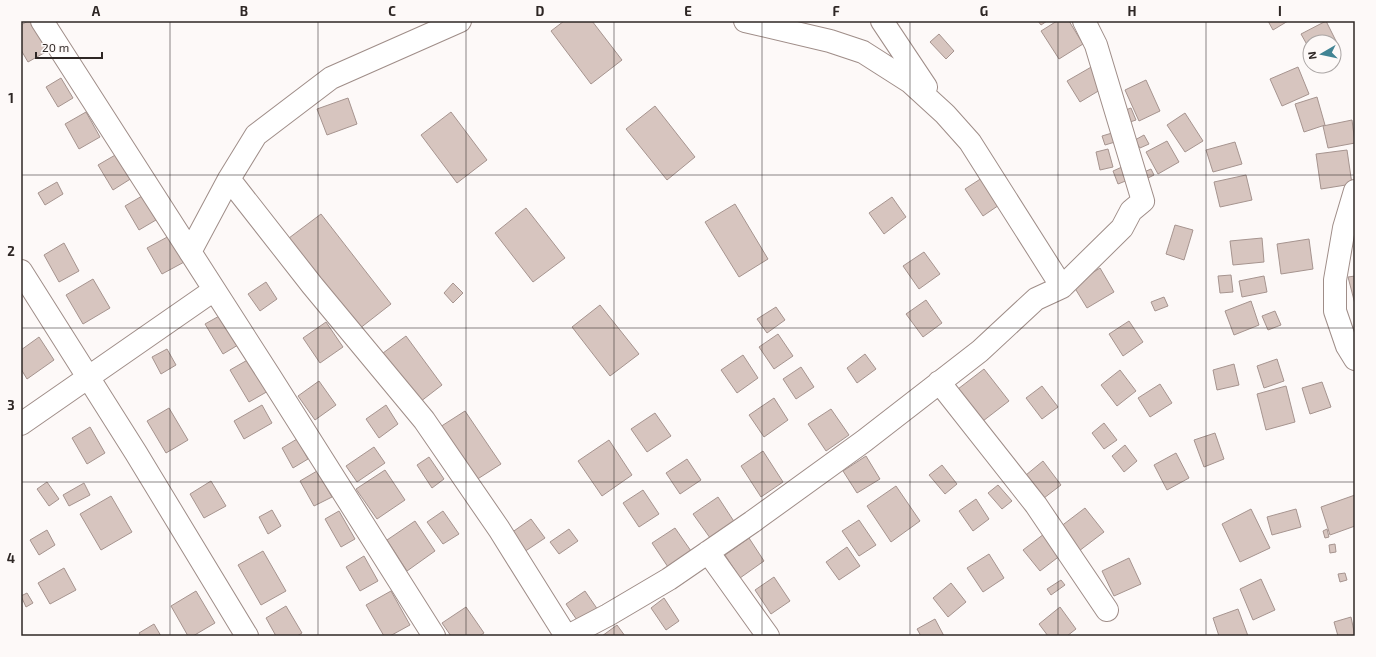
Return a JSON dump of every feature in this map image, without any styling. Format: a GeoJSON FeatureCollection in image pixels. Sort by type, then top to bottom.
{"type":"FeatureCollection","features":[{"type":"Feature","properties":{"kind":"street"},"geometry":{"type":"LineString","coordinates":[[42,21],[434,636]]}},
{"type":"Feature","properties":{"kind":"street"},"geometry":{"type":"LineString","coordinates":[[190,252],[229,178],[256,135],[331,78],[460,21]]}},
{"type":"Feature","properties":{"kind":"street"},"geometry":{"type":"LineString","coordinates":[[745,21],[830,41],[864,52],[910,82],[945,114],[970,142],[1062,287]]}},
{"type":"Feature","properties":{"kind":"street"},"geometry":{"type":"LineString","coordinates":[[882,21],[908,62],[945,114]]}},
{"type":"Feature","properties":{"kind":"street"},"geometry":{"type":"LineString","coordinates":[[229,178],[312,285],[424,420],[499,529],[567,636],[608,615],[669,579],[864,441],[980,351],[1036,299],[1062,287],[1122,228],[1131,211],[1143,201],[1096,45],[1084,21]]}},
{"type":"Feature","properties":{"kind":"street"},"geometry":{"type":"LineString","coordinates":[[1355,191],[1344,228],[1345,277],[1335,311],[1347,346],[1355,359]]}},
{"type":"Feature","properties":{"kind":"street"},"geometry":{"type":"LineString","coordinates":[[21,271],[136,453],[247,636]]}},
{"type":"Feature","properties":{"kind":"street"},"geometry":{"type":"LineString","coordinates":[[21,424],[214,290]]}},
{"type":"Feature","properties":{"kind":"street"},"geometry":{"type":"LineString","coordinates":[[939,382],[1036,505],[1107,610]]}},
{"type":"Feature","properties":{"kind":"street"},"geometry":{"type":"LineString","coordinates":[[708,552],[768,636]]}},
{"type":"Feature","properties":{"kind":"building"},"geometry":{"type":"Polygon","coordinates":[[[28,21],[35,21],[51,49],[28,62],[21,50],[21,25],[28,21]]]}},
{"type":"Feature","properties":{"kind":"building"},"geometry":{"type":"Polygon","coordinates":[[[564,21],[592,21],[622,60],[591,84],[551,31],[564,21]]]}},
{"type":"Feature","properties":{"kind":"building"},"geometry":{"type":"Polygon","coordinates":[[[1038,21],[1047,21],[1041,25],[1038,21]]]}},
{"type":"Feature","properties":{"kind":"building"},"geometry":{"type":"Polygon","coordinates":[[[1057,21],[1069,21],[1083,44],[1059,59],[1041,31],[1057,21]]]}},
{"type":"Feature","properties":{"kind":"building"},"geometry":{"type":"Polygon","coordinates":[[[1268,21],[1288,21],[1273,30],[1268,21]]]}},
{"type":"Feature","properties":{"kind":"building"},"geometry":{"type":"Polygon","coordinates":[[[1326,21],[1332,34],[1302,34],[1302,36],[1301,34],[1326,21]]]}},
{"type":"Feature","properties":{"kind":"building"},"geometry":{"type":"Polygon","coordinates":[[[939,34],[954,51],[946,59],[930,42],[939,34]]]}},
{"type":"Feature","properties":{"kind":"building"},"geometry":{"type":"Polygon","coordinates":[[[1093,66],[1105,87],[1080,102],[1067,81],[1093,66]]]}},
{"type":"Feature","properties":{"kind":"building"},"geometry":{"type":"Polygon","coordinates":[[[1298,67],[1309,94],[1282,106],[1270,79],[1298,67]]]}},
{"type":"Feature","properties":{"kind":"building"},"geometry":{"type":"Polygon","coordinates":[[[61,78],[73,98],[58,107],[46,87],[61,78]]]}},
{"type":"Feature","properties":{"kind":"building"},"geometry":{"type":"Polygon","coordinates":[[[1146,80],[1160,111],[1139,121],[1125,90],[1146,80]]]}},
{"type":"Feature","properties":{"kind":"building"},"geometry":{"type":"Polygon","coordinates":[[[1317,97],[1325,125],[1304,132],[1295,104],[1317,97]]]}},
{"type":"Feature","properties":{"kind":"building"},"geometry":{"type":"Polygon","coordinates":[[[348,98],[357,124],[327,135],[317,109],[348,98]]]}},
{"type":"Feature","properties":{"kind":"building"},"geometry":{"type":"Polygon","coordinates":[[[655,106],[695,157],[667,180],[626,129],[655,106]]]}},
{"type":"Feature","properties":{"kind":"building"},"geometry":{"type":"Polygon","coordinates":[[[1131,108],[1136,120],[1127,123],[1123,111],[1131,108]]]}},
{"type":"Feature","properties":{"kind":"building"},"geometry":{"type":"Polygon","coordinates":[[[86,112],[100,137],[79,149],[65,124],[86,112]]]}},
{"type":"Feature","properties":{"kind":"building"},"geometry":{"type":"Polygon","coordinates":[[[451,112],[487,160],[457,183],[421,135],[451,112]]]}},
{"type":"Feature","properties":{"kind":"building"},"geometry":{"type":"Polygon","coordinates":[[[1185,113],[1203,141],[1185,152],[1167,125],[1185,113]]]}},
{"type":"Feature","properties":{"kind":"building"},"geometry":{"type":"Polygon","coordinates":[[[1352,120],[1355,143],[1328,148],[1323,126],[1352,120]]]}},
{"type":"Feature","properties":{"kind":"building"},"geometry":{"type":"Polygon","coordinates":[[[1112,133],[1115,142],[1105,145],[1102,136],[1112,133]]]}},
{"type":"Feature","properties":{"kind":"building"},"geometry":{"type":"Polygon","coordinates":[[[1144,135],[1149,144],[1140,148],[1135,140],[1144,135]]]}},
{"type":"Feature","properties":{"kind":"building"},"geometry":{"type":"Polygon","coordinates":[[[1167,141],[1179,162],[1158,174],[1146,152],[1167,141]]]}},
{"type":"Feature","properties":{"kind":"building"},"geometry":{"type":"Polygon","coordinates":[[[1235,142],[1242,164],[1213,172],[1206,150],[1235,142]]]}},
{"type":"Feature","properties":{"kind":"building"},"geometry":{"type":"Polygon","coordinates":[[[1108,149],[1113,167],[1100,170],[1096,152],[1108,149]]]}},
{"type":"Feature","properties":{"kind":"building"},"geometry":{"type":"Polygon","coordinates":[[[1347,150],[1352,184],[1321,189],[1316,154],[1347,150]]]}},
{"type":"Feature","properties":{"kind":"building"},"geometry":{"type":"Polygon","coordinates":[[[117,154],[132,178],[113,190],[98,165],[117,154]]]}},
{"type":"Feature","properties":{"kind":"building"},"geometry":{"type":"Polygon","coordinates":[[[1122,167],[1128,180],[1118,184],[1113,171],[1122,167]]]}},
{"type":"Feature","properties":{"kind":"building"},"geometry":{"type":"Polygon","coordinates":[[[1151,169],[1154,175],[1140,182],[1137,175],[1151,169]]]}},
{"type":"Feature","properties":{"kind":"building"},"geometry":{"type":"Polygon","coordinates":[[[988,174],[1005,201],[983,216],[965,189],[988,174]]]}},
{"type":"Feature","properties":{"kind":"building"},"geometry":{"type":"Polygon","coordinates":[[[1246,175],[1252,200],[1220,207],[1214,182],[1246,175]]]}},
{"type":"Feature","properties":{"kind":"building"},"geometry":{"type":"Polygon","coordinates":[[[57,182],[63,194],[45,205],[38,193],[57,182]]]}},
{"type":"Feature","properties":{"kind":"building"},"geometry":{"type":"Polygon","coordinates":[[[142,196],[156,220],[139,230],[125,206],[142,196]]]}},
{"type":"Feature","properties":{"kind":"building"},"geometry":{"type":"Polygon","coordinates":[[[892,197],[906,217],[884,234],[869,213],[892,197]]]}},
{"type":"Feature","properties":{"kind":"building"},"geometry":{"type":"Polygon","coordinates":[[[735,204],[768,259],[739,277],[705,222],[735,204]]]}},
{"type":"Feature","properties":{"kind":"building"},"geometry":{"type":"Polygon","coordinates":[[[526,208],[565,258],[533,282],[495,233],[526,208]]]}},
{"type":"Feature","properties":{"kind":"building"},"geometry":{"type":"Polygon","coordinates":[[[321,214],[391,304],[359,329],[289,238],[321,214]]]}},
{"type":"Feature","properties":{"kind":"building"},"geometry":{"type":"Polygon","coordinates":[[[1175,225],[1193,230],[1184,260],[1166,254],[1175,225]]]}},
{"type":"Feature","properties":{"kind":"building"},"geometry":{"type":"Polygon","coordinates":[[[171,235],[186,261],[162,274],[147,248],[171,235]]]}},
{"type":"Feature","properties":{"kind":"building"},"geometry":{"type":"Polygon","coordinates":[[[1262,238],[1264,262],[1233,265],[1230,241],[1262,238]]]}},
{"type":"Feature","properties":{"kind":"building"},"geometry":{"type":"Polygon","coordinates":[[[1309,239],[1313,269],[1281,274],[1277,244],[1309,239]]]}},
{"type":"Feature","properties":{"kind":"building"},"geometry":{"type":"Polygon","coordinates":[[[64,243],[79,271],[59,282],[44,255],[64,243]]]}},
{"type":"Feature","properties":{"kind":"building"},"geometry":{"type":"Polygon","coordinates":[[[924,252],[940,274],[919,289],[903,266],[924,252]]]}},
{"type":"Feature","properties":{"kind":"building"},"geometry":{"type":"Polygon","coordinates":[[[1100,268],[1114,292],[1087,308],[1073,285],[1100,268]]]}},
{"type":"Feature","properties":{"kind":"building"},"geometry":{"type":"Polygon","coordinates":[[[1231,275],[1233,292],[1220,293],[1218,276],[1231,275]]]}},
{"type":"Feature","properties":{"kind":"building"},"geometry":{"type":"Polygon","coordinates":[[[1264,276],[1267,292],[1242,297],[1239,281],[1264,276]]]}},
{"type":"Feature","properties":{"kind":"building"},"geometry":{"type":"Polygon","coordinates":[[[1355,276],[1355,304],[1348,277],[1355,276]]]}},
{"type":"Feature","properties":{"kind":"building"},"geometry":{"type":"Polygon","coordinates":[[[93,279],[110,308],[83,324],[66,295],[93,279]]]}},
{"type":"Feature","properties":{"kind":"building"},"geometry":{"type":"Polygon","coordinates":[[[266,282],[277,299],[260,311],[248,294],[266,282]]]}},
{"type":"Feature","properties":{"kind":"building"},"geometry":{"type":"Polygon","coordinates":[[[453,283],[463,293],[453,303],[444,293],[453,283]]]}},
{"type":"Feature","properties":{"kind":"building"},"geometry":{"type":"Polygon","coordinates":[[[1164,297],[1168,306],[1155,311],[1151,302],[1164,297]]]}},
{"type":"Feature","properties":{"kind":"building"},"geometry":{"type":"Polygon","coordinates":[[[926,300],[942,323],[923,337],[906,314],[926,300]]]}},
{"type":"Feature","properties":{"kind":"building"},"geometry":{"type":"Polygon","coordinates":[[[1251,301],[1259,325],[1234,335],[1225,311],[1251,301]]]}},
{"type":"Feature","properties":{"kind":"building"},"geometry":{"type":"Polygon","coordinates":[[[600,305],[639,354],[610,376],[572,327],[600,305]]]}},
{"type":"Feature","properties":{"kind":"building"},"geometry":{"type":"Polygon","coordinates":[[[776,307],[785,320],[767,333],[757,319],[776,307]]]}},
{"type":"Feature","properties":{"kind":"building"},"geometry":{"type":"Polygon","coordinates":[[[1275,311],[1281,325],[1268,330],[1262,316],[1275,311]]]}},
{"type":"Feature","properties":{"kind":"building"},"geometry":{"type":"Polygon","coordinates":[[[221,315],[238,345],[223,354],[205,324],[221,315]]]}},
{"type":"Feature","properties":{"kind":"building"},"geometry":{"type":"Polygon","coordinates":[[[1129,321],[1143,342],[1123,356],[1109,334],[1129,321]]]}},
{"type":"Feature","properties":{"kind":"building"},"geometry":{"type":"Polygon","coordinates":[[[326,322],[343,347],[320,363],[303,338],[326,322]]]}},
{"type":"Feature","properties":{"kind":"building"},"geometry":{"type":"Polygon","coordinates":[[[778,334],[793,356],[774,369],[759,347],[778,334]]]}},
{"type":"Feature","properties":{"kind":"building"},"geometry":{"type":"Polygon","coordinates":[[[406,336],[442,385],[416,405],[379,356],[406,336]]]}},
{"type":"Feature","properties":{"kind":"building"},"geometry":{"type":"Polygon","coordinates":[[[39,337],[54,360],[27,379],[21,369],[21,350],[39,337]]]}},
{"type":"Feature","properties":{"kind":"building"},"geometry":{"type":"Polygon","coordinates":[[[167,349],[176,365],[161,374],[152,357],[167,349]]]}},
{"type":"Feature","properties":{"kind":"building"},"geometry":{"type":"Polygon","coordinates":[[[865,354],[876,369],[857,383],[847,368],[865,354]]]}},
{"type":"Feature","properties":{"kind":"building"},"geometry":{"type":"Polygon","coordinates":[[[743,355],[758,378],[737,393],[721,370],[743,355]]]}},
{"type":"Feature","properties":{"kind":"building"},"geometry":{"type":"Polygon","coordinates":[[[251,358],[270,390],[249,402],[230,370],[251,358]]]}},
{"type":"Feature","properties":{"kind":"building"},"geometry":{"type":"Polygon","coordinates":[[[1277,359],[1284,381],[1264,388],[1257,366],[1277,359]]]}},
{"type":"Feature","properties":{"kind":"building"},"geometry":{"type":"Polygon","coordinates":[[[1234,364],[1239,385],[1217,390],[1213,370],[1234,364]]]}},
{"type":"Feature","properties":{"kind":"building"},"geometry":{"type":"Polygon","coordinates":[[[801,367],[814,387],[796,399],[783,379],[801,367]]]}},
{"type":"Feature","properties":{"kind":"building"},"geometry":{"type":"Polygon","coordinates":[[[984,369],[1009,401],[983,421],[958,389],[984,369]]]}},
{"type":"Feature","properties":{"kind":"building"},"geometry":{"type":"Polygon","coordinates":[[[1120,370],[1136,391],[1117,406],[1101,385],[1120,370]]]}},
{"type":"Feature","properties":{"kind":"building"},"geometry":{"type":"Polygon","coordinates":[[[319,381],[336,405],[315,420],[298,396],[319,381]]]}},
{"type":"Feature","properties":{"kind":"building"},"geometry":{"type":"Polygon","coordinates":[[[1322,382],[1331,407],[1310,414],[1302,388],[1322,382]]]}},
{"type":"Feature","properties":{"kind":"building"},"geometry":{"type":"Polygon","coordinates":[[[1160,384],[1172,403],[1150,417],[1138,398],[1160,384]]]}},
{"type":"Feature","properties":{"kind":"building"},"geometry":{"type":"Polygon","coordinates":[[[1042,386],[1058,407],[1042,419],[1026,398],[1042,386]]]}},
{"type":"Feature","properties":{"kind":"building"},"geometry":{"type":"Polygon","coordinates":[[[1286,386],[1295,422],[1266,430],[1257,394],[1286,386]]]}},
{"type":"Feature","properties":{"kind":"building"},"geometry":{"type":"Polygon","coordinates":[[[774,398],[788,420],[764,437],[749,415],[774,398]]]}},
{"type":"Feature","properties":{"kind":"building"},"geometry":{"type":"Polygon","coordinates":[[[262,405],[272,423],[244,439],[234,421],[262,405]]]}},
{"type":"Feature","properties":{"kind":"building"},"geometry":{"type":"Polygon","coordinates":[[[386,405],[398,424],[379,438],[366,419],[386,405]]]}},
{"type":"Feature","properties":{"kind":"building"},"geometry":{"type":"Polygon","coordinates":[[[169,408],[188,440],[166,453],[147,421],[169,408]]]}},
{"type":"Feature","properties":{"kind":"building"},"geometry":{"type":"Polygon","coordinates":[[[831,409],[849,435],[826,451],[808,424],[831,409]]]}},
{"type":"Feature","properties":{"kind":"building"},"geometry":{"type":"Polygon","coordinates":[[[465,411],[501,464],[476,480],[440,427],[465,411]]]}},
{"type":"Feature","properties":{"kind":"building"},"geometry":{"type":"Polygon","coordinates":[[[655,413],[671,436],[647,452],[631,429],[655,413]]]}},
{"type":"Feature","properties":{"kind":"building"},"geometry":{"type":"Polygon","coordinates":[[[1104,423],[1117,440],[1104,449],[1092,433],[1104,423]]]}},
{"type":"Feature","properties":{"kind":"building"},"geometry":{"type":"Polygon","coordinates":[[[90,427],[105,453],[87,464],[72,438],[90,427]]]}},
{"type":"Feature","properties":{"kind":"building"},"geometry":{"type":"Polygon","coordinates":[[[1215,433],[1224,459],[1204,467],[1194,440],[1215,433]]]}},
{"type":"Feature","properties":{"kind":"building"},"geometry":{"type":"Polygon","coordinates":[[[297,439],[308,459],[293,468],[282,448],[297,439]]]}},
{"type":"Feature","properties":{"kind":"building"},"geometry":{"type":"Polygon","coordinates":[[[609,440],[632,475],[602,496],[578,461],[609,440]]]}},
{"type":"Feature","properties":{"kind":"building"},"geometry":{"type":"Polygon","coordinates":[[[1125,445],[1137,461],[1124,472],[1112,456],[1125,445]]]}},
{"type":"Feature","properties":{"kind":"building"},"geometry":{"type":"Polygon","coordinates":[[[374,447],[385,463],[357,482],[346,466],[374,447]]]}},
{"type":"Feature","properties":{"kind":"building"},"geometry":{"type":"Polygon","coordinates":[[[763,451],[783,482],[761,497],[741,466],[763,451]]]}},
{"type":"Feature","properties":{"kind":"building"},"geometry":{"type":"Polygon","coordinates":[[[1176,453],[1189,478],[1167,490],[1154,465],[1176,453]]]}},
{"type":"Feature","properties":{"kind":"building"},"geometry":{"type":"Polygon","coordinates":[[[866,456],[880,479],[857,493],[843,471],[866,456]]]}},
{"type":"Feature","properties":{"kind":"building"},"geometry":{"type":"Polygon","coordinates":[[[429,457],[444,479],[432,488],[417,465],[429,457]]]}},
{"type":"Feature","properties":{"kind":"building"},"geometry":{"type":"Polygon","coordinates":[[[687,459],[701,480],[680,494],[666,473],[687,459]]]}},
{"type":"Feature","properties":{"kind":"building"},"geometry":{"type":"Polygon","coordinates":[[[1043,461],[1061,485],[1044,498],[1026,475],[1043,461]]]}},
{"type":"Feature","properties":{"kind":"building"},"geometry":{"type":"Polygon","coordinates":[[[942,465],[957,484],[945,494],[929,475],[942,465]]]}},
{"type":"Feature","properties":{"kind":"building"},"geometry":{"type":"Polygon","coordinates":[[[385,470],[405,500],[377,519],[356,489],[385,470]]]}},
{"type":"Feature","properties":{"kind":"building"},"geometry":{"type":"Polygon","coordinates":[[[317,471],[332,497],[314,506],[300,481],[317,471]]]}},
{"type":"Feature","properties":{"kind":"building"},"geometry":{"type":"Polygon","coordinates":[[[211,481],[226,506],[204,518],[190,494],[211,481]]]}},
{"type":"Feature","properties":{"kind":"building"},"geometry":{"type":"Polygon","coordinates":[[[47,482],[59,499],[49,506],[37,489],[47,482]]]}},
{"type":"Feature","properties":{"kind":"building"},"geometry":{"type":"Polygon","coordinates":[[[84,483],[90,495],[69,506],[63,495],[84,483]]]}},
{"type":"Feature","properties":{"kind":"building"},"geometry":{"type":"Polygon","coordinates":[[[998,485],[1012,501],[1002,509],[988,493],[998,485]]]}},
{"type":"Feature","properties":{"kind":"building"},"geometry":{"type":"Polygon","coordinates":[[[896,486],[920,521],[891,542],[867,506],[896,486]]]}},
{"type":"Feature","properties":{"kind":"building"},"geometry":{"type":"Polygon","coordinates":[[[643,490],[659,514],[639,527],[623,503],[643,490]]]}},
{"type":"Feature","properties":{"kind":"building"},"geometry":{"type":"Polygon","coordinates":[[[1355,495],[1355,526],[1330,535],[1321,507],[1355,495]]]}},
{"type":"Feature","properties":{"kind":"building"},"geometry":{"type":"Polygon","coordinates":[[[111,496],[132,532],[101,550],[80,514],[111,496]]]}},
{"type":"Feature","properties":{"kind":"building"},"geometry":{"type":"Polygon","coordinates":[[[718,497],[737,526],[713,542],[693,514],[718,497]]]}},
{"type":"Feature","properties":{"kind":"building"},"geometry":{"type":"Polygon","coordinates":[[[976,499],[989,519],[973,531],[959,511],[976,499]]]}},
{"type":"Feature","properties":{"kind":"building"},"geometry":{"type":"Polygon","coordinates":[[[1085,508],[1104,532],[1079,551],[1060,527],[1085,508]]]}},
{"type":"Feature","properties":{"kind":"building"},"geometry":{"type":"Polygon","coordinates":[[[1251,509],[1270,548],[1240,562],[1222,524],[1251,509]]]}},
{"type":"Feature","properties":{"kind":"building"},"geometry":{"type":"Polygon","coordinates":[[[1296,509],[1301,527],[1272,535],[1267,517],[1296,509]]]}},
{"type":"Feature","properties":{"kind":"building"},"geometry":{"type":"Polygon","coordinates":[[[272,510],[281,526],[268,534],[259,517],[272,510]]]}},
{"type":"Feature","properties":{"kind":"building"},"geometry":{"type":"Polygon","coordinates":[[[339,511],[355,539],[341,547],[325,519],[339,511]]]}},
{"type":"Feature","properties":{"kind":"building"},"geometry":{"type":"Polygon","coordinates":[[[443,511],[459,534],[443,544],[427,522],[443,511]]]}},
{"type":"Feature","properties":{"kind":"building"},"geometry":{"type":"Polygon","coordinates":[[[531,519],[545,538],[524,552],[511,533],[531,519]]]}},
{"type":"Feature","properties":{"kind":"building"},"geometry":{"type":"Polygon","coordinates":[[[859,520],[876,545],[859,556],[842,531],[859,520]]]}},
{"type":"Feature","properties":{"kind":"building"},"geometry":{"type":"Polygon","coordinates":[[[415,521],[435,551],[407,571],[387,540],[415,521]]]}},
{"type":"Feature","properties":{"kind":"building"},"geometry":{"type":"Polygon","coordinates":[[[675,528],[691,551],[668,567],[652,543],[675,528]]]}},
{"type":"Feature","properties":{"kind":"building"},"geometry":{"type":"Polygon","coordinates":[[[569,529],[578,541],[559,554],[550,542],[569,529]]]}},
{"type":"Feature","properties":{"kind":"building"},"geometry":{"type":"Polygon","coordinates":[[[1327,529],[1329,537],[1325,538],[1323,531],[1327,529]]]}},
{"type":"Feature","properties":{"kind":"building"},"geometry":{"type":"Polygon","coordinates":[[[47,530],[55,545],[39,555],[30,540],[47,530]]]}},
{"type":"Feature","properties":{"kind":"building"},"geometry":{"type":"Polygon","coordinates":[[[1044,534],[1061,555],[1040,571],[1023,550],[1044,534]]]}},
{"type":"Feature","properties":{"kind":"building"},"geometry":{"type":"Polygon","coordinates":[[[749,538],[764,561],[740,578],[725,555],[749,538]]]}},
{"type":"Feature","properties":{"kind":"building"},"geometry":{"type":"Polygon","coordinates":[[[1335,544],[1336,552],[1330,553],[1329,545],[1335,544]]]}},
{"type":"Feature","properties":{"kind":"building"},"geometry":{"type":"Polygon","coordinates":[[[847,547],[860,566],[839,580],[826,562],[847,547]]]}},
{"type":"Feature","properties":{"kind":"building"},"geometry":{"type":"Polygon","coordinates":[[[263,551],[286,591],[261,605],[238,565],[263,551]]]}},
{"type":"Feature","properties":{"kind":"building"},"geometry":{"type":"Polygon","coordinates":[[[989,554],[1004,578],[983,592],[967,568],[989,554]]]}},
{"type":"Feature","properties":{"kind":"building"},"geometry":{"type":"Polygon","coordinates":[[[364,556],[378,581],[360,591],[346,567],[364,556]]]}},
{"type":"Feature","properties":{"kind":"building"},"geometry":{"type":"Polygon","coordinates":[[[1129,558],[1141,584],[1114,596],[1102,571],[1129,558]]]}},
{"type":"Feature","properties":{"kind":"building"},"geometry":{"type":"Polygon","coordinates":[[[64,568],[76,590],[50,604],[38,583],[64,568]]]}},
{"type":"Feature","properties":{"kind":"building"},"geometry":{"type":"Polygon","coordinates":[[[1345,573],[1347,580],[1340,582],[1338,574],[1345,573]]]}},
{"type":"Feature","properties":{"kind":"building"},"geometry":{"type":"Polygon","coordinates":[[[774,577],[790,601],[771,614],[755,590],[774,577]]]}},
{"type":"Feature","properties":{"kind":"building"},"geometry":{"type":"Polygon","coordinates":[[[1261,579],[1275,610],[1253,620],[1240,589],[1261,579]]]}},
{"type":"Feature","properties":{"kind":"building"},"geometry":{"type":"Polygon","coordinates":[[[1061,580],[1065,585],[1051,595],[1047,589],[1061,580]]]}},
{"type":"Feature","properties":{"kind":"building"},"geometry":{"type":"Polygon","coordinates":[[[951,583],[966,602],[948,617],[933,598],[951,583]]]}},
{"type":"Feature","properties":{"kind":"building"},"geometry":{"type":"Polygon","coordinates":[[[196,591],[215,623],[193,636],[188,636],[171,606],[196,591]]]}},
{"type":"Feature","properties":{"kind":"building"},"geometry":{"type":"Polygon","coordinates":[[[391,591],[410,625],[390,636],[384,636],[366,605],[391,591]]]}},
{"type":"Feature","properties":{"kind":"building"},"geometry":{"type":"Polygon","coordinates":[[[585,591],[598,610],[579,623],[566,604],[585,591]]]}},
{"type":"Feature","properties":{"kind":"building"},"geometry":{"type":"Polygon","coordinates":[[[27,593],[33,603],[26,607],[21,596],[27,593]]]}},
{"type":"Feature","properties":{"kind":"building"},"geometry":{"type":"Polygon","coordinates":[[[664,598],[679,621],[666,630],[651,608],[664,598]]]}},
{"type":"Feature","properties":{"kind":"building"},"geometry":{"type":"Polygon","coordinates":[[[286,606],[302,633],[297,636],[276,636],[266,618],[286,606]]]}},
{"type":"Feature","properties":{"kind":"building"},"geometry":{"type":"Polygon","coordinates":[[[466,607],[484,633],[479,636],[451,636],[442,623],[466,607]]]}},
{"type":"Feature","properties":{"kind":"building"},"geometry":{"type":"Polygon","coordinates":[[[1060,607],[1076,629],[1067,636],[1048,636],[1039,624],[1060,607]]]}},
{"type":"Feature","properties":{"kind":"building"},"geometry":{"type":"Polygon","coordinates":[[[1238,609],[1248,636],[1219,636],[1213,618],[1238,609]]]}},
{"type":"Feature","properties":{"kind":"building"},"geometry":{"type":"Polygon","coordinates":[[[1351,617],[1355,636],[1338,636],[1334,622],[1351,617]]]}},
{"type":"Feature","properties":{"kind":"building"},"geometry":{"type":"Polygon","coordinates":[[[935,619],[944,636],[921,636],[917,629],[935,619]]]}},
{"type":"Feature","properties":{"kind":"building"},"geometry":{"type":"Polygon","coordinates":[[[154,624],[161,636],[141,636],[139,633],[154,624]]]}},
{"type":"Feature","properties":{"kind":"building"},"geometry":{"type":"Polygon","coordinates":[[[617,625],[625,636],[602,636],[617,625]]]}}]}
